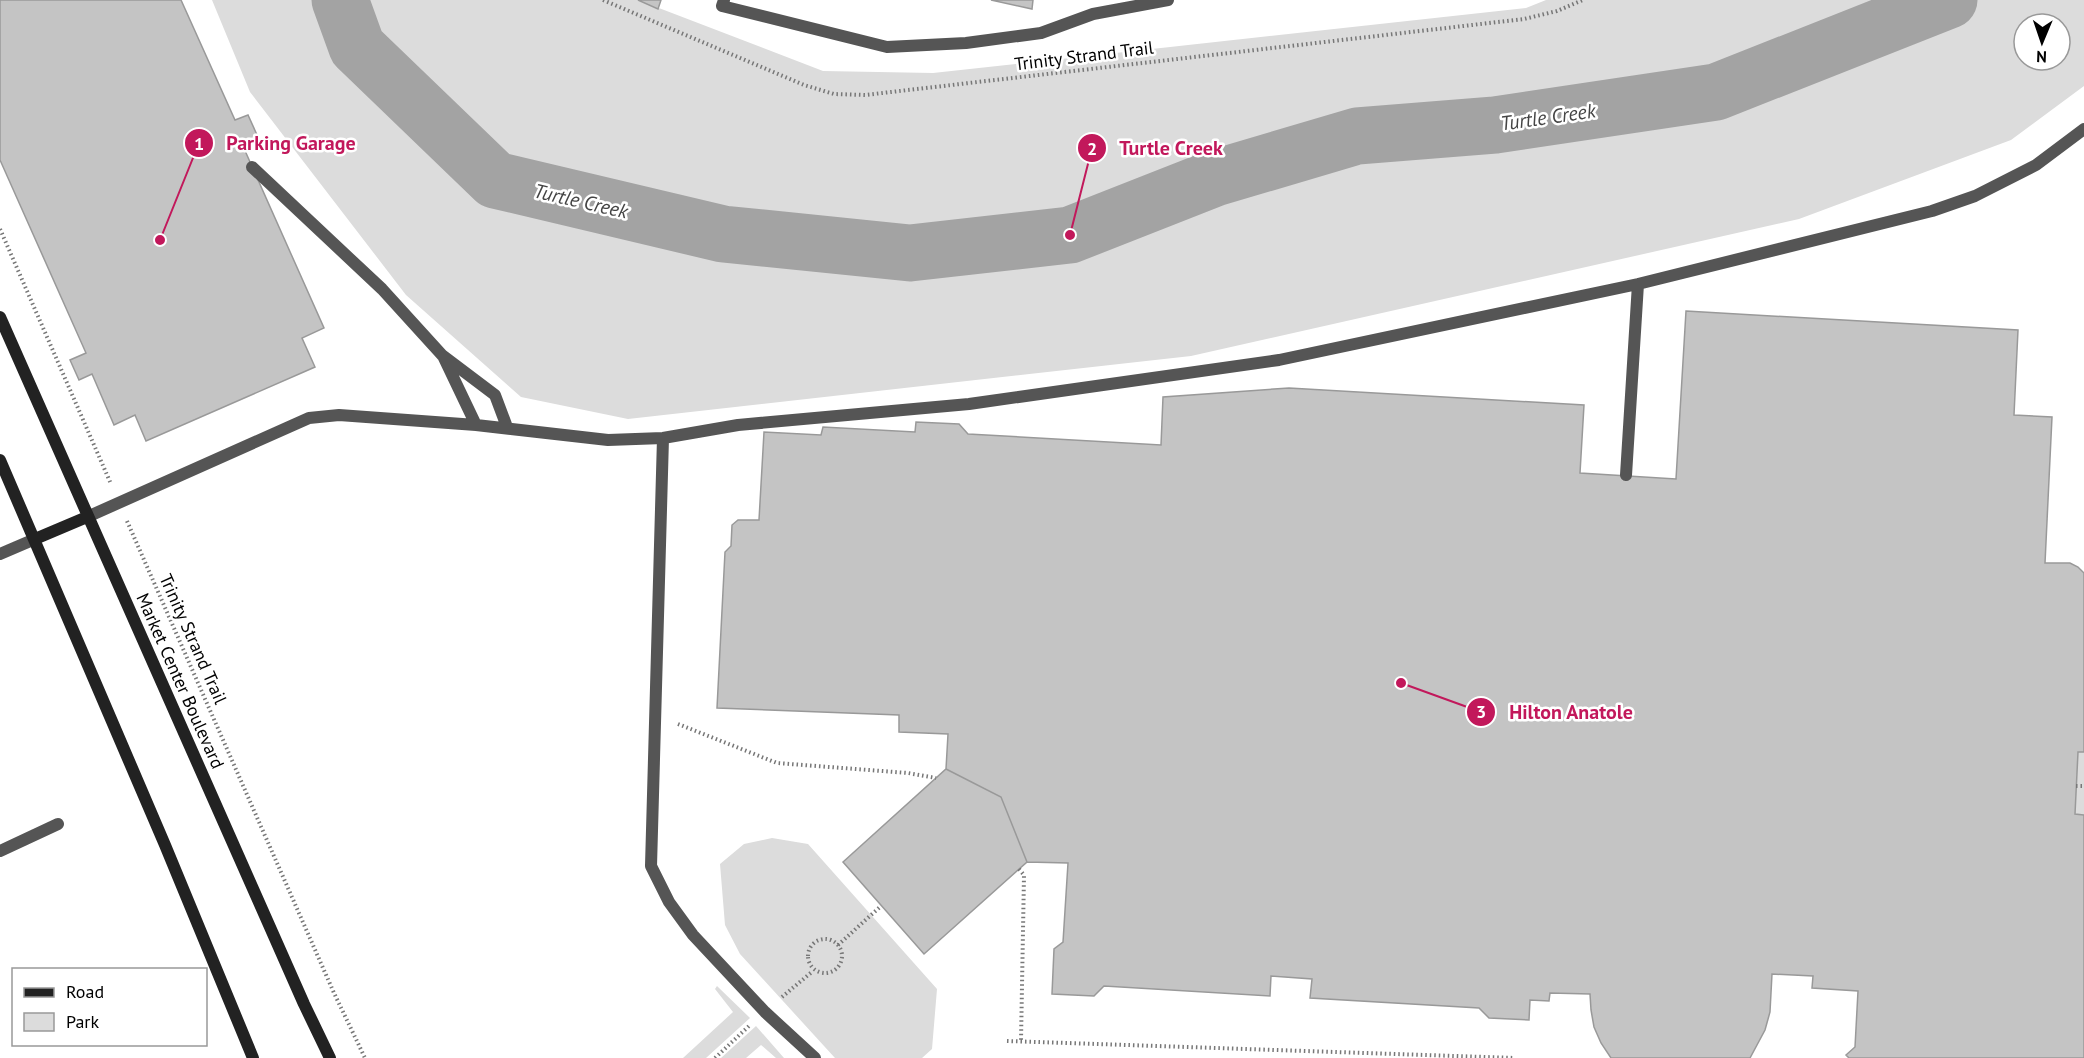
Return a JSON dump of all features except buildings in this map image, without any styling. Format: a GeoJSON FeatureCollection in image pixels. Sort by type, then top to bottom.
{"type":"FeatureCollection","features":[{"type":"Feature","properties":{"kind":"street","name":"Market Center Boulevard"},"geometry":{"type":"LineString","coordinates":[[0,317],[87,518],[330,1058]]}},
{"type":"Feature","properties":{"kind":"street"},"geometry":{"type":"LineString","coordinates":[[0,460],[165,845],[253,1058]]}},
{"type":"Feature","properties":{"kind":"street"},"geometry":{"type":"LineString","coordinates":[[35,539],[87,518]]}},
{"type":"Feature","properties":{"kind":"lane"},"geometry":{"type":"LineString","coordinates":[[724,0],[722,6],[887,47],[966,43],[1041,33],[1093,14],[1168,0]]}},
{"type":"Feature","properties":{"kind":"lane"},"geometry":{"type":"LineString","coordinates":[[87,518],[309,418],[339,415],[507,427],[608,440],[663,438],[738,425],[969,404],[1279,360],[1638,284],[1932,211],[1975,196],[2036,165],[2084,129]]}},
{"type":"Feature","properties":{"kind":"lane"},"geometry":{"type":"LineString","coordinates":[[252,166],[382,289],[442,355],[495,395],[507,427]]}},
{"type":"Feature","properties":{"kind":"lane"},"geometry":{"type":"LineString","coordinates":[[1626,475],[1638,284]]}},
{"type":"Feature","properties":{"kind":"lane"},"geometry":{"type":"LineString","coordinates":[[442,355],[476,425]]}},
{"type":"Feature","properties":{"kind":"lane"},"geometry":{"type":"LineString","coordinates":[[663,438],[651,866],[669,902],[693,934],[765,1012],[815,1058]]}},
{"type":"Feature","properties":{"kind":"lane"},"geometry":{"type":"LineString","coordinates":[[0,554],[35,539]]}},
{"type":"Feature","properties":{"kind":"lane"},"geometry":{"type":"LineString","coordinates":[[0,850],[58,825]]}},
{"type":"Feature","properties":{"kind":"path","name":"Trinity Strand Trail"},"geometry":{"type":"LineString","coordinates":[[603,0],[804,85],[834,94],[865,95],[1524,19],[1557,11],[1583,0]]}},
{"type":"Feature","properties":{"kind":"path","name":"Trinity Strand Trail"},"geometry":{"type":"LineString","coordinates":[[0,229],[334,993],[365,1058]]}},
{"type":"Feature","properties":{"kind":"path"},"geometry":{"type":"LineString","coordinates":[[678,724],[777,763],[908,773],[936,778]]}},
{"type":"Feature","properties":{"kind":"path"},"geometry":{"type":"LineString","coordinates":[[2076,786],[2084,786]]}},
{"type":"Feature","properties":{"kind":"path"},"geometry":{"type":"LineString","coordinates":[[1019,869],[1024,875],[1021,1041]]}},
{"type":"Feature","properties":{"kind":"path"},"geometry":{"type":"LineString","coordinates":[[838,945],[881,906]]}},
{"type":"Feature","properties":{"kind":"path"},"geometry":{"type":"LineString","coordinates":[[826,939],[838,945],[843,958],[836,970],[822,973],[813,970],[808,954],[813,943],[826,939]]}},
{"type":"Feature","properties":{"kind":"path"},"geometry":{"type":"LineString","coordinates":[[1007,1041],[1515,1058]]}},
{"type":"Feature","properties":{"kind":"green space"},"geometry":{"type":"Polygon","coordinates":[[[212,0],[638,0],[823,71],[933,73],[1526,8],[1546,0],[2084,0],[2084,86],[2011,140],[1799,219],[1191,356],[628,419],[521,397],[406,295],[250,92],[212,0]]]}},
{"type":"Feature","properties":{"kind":"green space"},"geometry":{"type":"Polygon","coordinates":[[[2078,752],[2084,752],[2084,815],[2075,814],[2078,752]]]}},
{"type":"Feature","properties":{"kind":"green space"},"geometry":{"type":"Polygon","coordinates":[[[772,838],[808,844],[937,989],[932,1049],[922,1058],[835,1058],[740,954],[725,925],[720,864],[744,844],[772,838]]]}},
{"type":"Feature","properties":{"kind":"green space"},"geometry":{"type":"Polygon","coordinates":[[[717,986],[750,1018],[706,1058],[683,1058],[733,1012],[715,989],[717,986]]]}},
{"type":"Feature","properties":{"kind":"green space"},"geometry":{"type":"Polygon","coordinates":[[[756,1026],[784,1058],[776,1058],[761,1045],[746,1058],[721,1058],[756,1026]]]}},
{"type":"Feature","properties":{"kind":"waterway","name":"Turtle Creek"},"geometry":{"type":"LineString","coordinates":[[340,0],[357,47],[495,180],[723,234],[910,253],[1070,235],[1215,178],[1357,136],[1495,125],[1716,92],[1949,0]]}},
{"type":"Feature","properties":{"kind":"place","name":"Turtle Creek"},"geometry":{"type":"Point","coordinates":[1070,235]}},
{"type":"Feature","properties":{"kind":"place","name":"Parking Garage"},"geometry":{"type":"Point","coordinates":[160,240]}},
{"type":"Feature","properties":{"kind":"place","name":"Hilton Anatole"},"geometry":{"type":"Point","coordinates":[1401,683]}}]}
